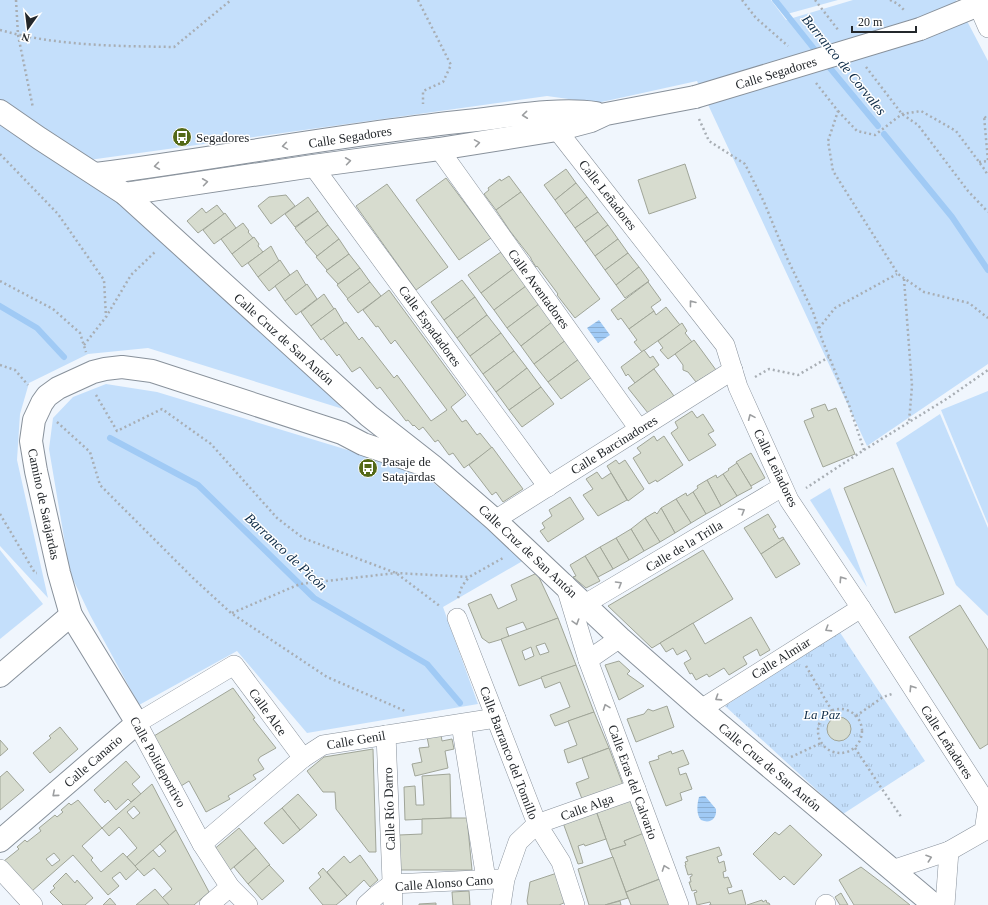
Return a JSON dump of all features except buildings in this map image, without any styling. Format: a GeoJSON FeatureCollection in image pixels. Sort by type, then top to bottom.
{"type":"FeatureCollection","features":[{"type":"Feature","properties":{"kind":"street","name":"Calle Segadores"},"geometry":{"type":"LineString","coordinates":[[125,194],[439,149],[590,112],[606,114],[692,98],[920,30],[980,2]]}},
{"type":"Feature","properties":{"kind":"street"},"geometry":{"type":"LineString","coordinates":[[980,2],[988,28]]}},
{"type":"Feature","properties":{"kind":"street","name":"Calle Cruz de San Antón"},"geometry":{"type":"LineString","coordinates":[[0,111],[125,194],[377,422],[434,467],[524,546],[620,638],[701,709],[934,905]]}},
{"type":"Feature","properties":{"kind":"street","name":"Calle Segadores"},"geometry":{"type":"LineString","coordinates":[[96,174],[425,125],[555,121]]}},
{"type":"Feature","properties":{"kind":"street","name":"Calle Leñadores"},"geometry":{"type":"LineString","coordinates":[[555,121],[725,345],[738,387],[786,493],[988,805],[984,831],[949,851]]}},
{"type":"Feature","properties":{"kind":"street","name":"Calle Aventadores"},"geometry":{"type":"LineString","coordinates":[[439,149],[639,429]]}},
{"type":"Feature","properties":{"kind":"street","name":"Calle Espadadores"},"geometry":{"type":"LineString","coordinates":[[313,166],[548,487]]}},
{"type":"Feature","properties":{"kind":"street","name":"Camino de Satajardas"},"geometry":{"type":"LineString","coordinates":[[71,615],[59,573],[36,471],[31,441],[34,420],[42,403],[47,396],[58,388],[94,382],[105,369],[122,367],[152,371],[342,433],[363,444],[434,467]]}},
{"type":"Feature","properties":{"kind":"street","name":"Calle Barcinadores"},"geometry":{"type":"LineString","coordinates":[[495,520],[733,370]]}},
{"type":"Feature","properties":{"kind":"street"},"geometry":{"type":"LineString","coordinates":[[342,433],[377,422]]}},
{"type":"Feature","properties":{"kind":"street"},"geometry":{"type":"LineString","coordinates":[[363,444],[371,441],[377,422]]}},
{"type":"Feature","properties":{"kind":"street","name":"Calle de la Trilla"},"geometry":{"type":"LineString","coordinates":[[585,604],[786,493]]}},
{"type":"Feature","properties":{"kind":"street","name":"Calle Eras del Calvario"},"geometry":{"type":"LineString","coordinates":[[565,584],[588,660],[679,905]]}},
{"type":"Feature","properties":{"kind":"street","name":"Calle Almiar"},"geometry":{"type":"LineString","coordinates":[[701,709],[861,608]]}},
{"type":"Feature","properties":{"kind":"street"},"geometry":{"type":"LineString","coordinates":[[0,676],[71,615]]}},
{"type":"Feature","properties":{"kind":"street","name":"Calle Polideportivo"},"geometry":{"type":"LineString","coordinates":[[71,615],[138,723],[202,844],[230,887],[248,905]]}},
{"type":"Feature","properties":{"kind":"street","name":"Calle Barranco del Tomillo"},"geometry":{"type":"LineString","coordinates":[[457,618],[537,824],[518,842],[505,879],[501,905]]}},
{"type":"Feature","properties":{"kind":"street"},"geometry":{"type":"LineString","coordinates":[[588,660],[620,638]]}},
{"type":"Feature","properties":{"kind":"street","name":"Calle Canario"},"geometry":{"type":"LineString","coordinates":[[0,842],[138,723],[234,665]]}},
{"type":"Feature","properties":{"kind":"street","name":"Calle Alce"},"geometry":{"type":"LineString","coordinates":[[234,665],[302,758]]}},
{"type":"Feature","properties":{"kind":"street","name":"Calle Genil"},"geometry":{"type":"LineString","coordinates":[[202,844],[302,758],[323,745],[496,718]]}},
{"type":"Feature","properties":{"kind":"street"},"geometry":{"type":"LineString","coordinates":[[461,724],[486,879]]}},
{"type":"Feature","properties":{"kind":"street","name":"Calle Río Darro"},"geometry":{"type":"LineString","coordinates":[[386,735],[393,905]]}},
{"type":"Feature","properties":{"kind":"street","name":"Calle Alga"},"geometry":{"type":"LineString","coordinates":[[537,824],[636,789]]}},
{"type":"Feature","properties":{"kind":"street"},"geometry":{"type":"LineString","coordinates":[[537,824],[561,862],[575,905]]}},
{"type":"Feature","properties":{"kind":"street"},"geometry":{"type":"LineString","coordinates":[[892,870],[949,851],[945,905]]}},
{"type":"Feature","properties":{"kind":"street"},"geometry":{"type":"LineString","coordinates":[[0,869],[33,905]]}},
{"type":"Feature","properties":{"kind":"street","name":"Calle Alonso Cano"},"geometry":{"type":"LineString","coordinates":[[366,905],[392,884],[505,879]]}},
{"type":"Feature","properties":{"kind":"street"},"geometry":{"type":"LineString","coordinates":[[209,905],[230,887]]}},
{"type":"Feature","properties":{"kind":"street"},"geometry":{"type":"LineString","coordinates":[[383,905],[388,905]]}},
{"type":"Feature","properties":{"kind":"path"},"geometry":{"type":"LineString","coordinates":[[16,0],[18,35],[26,68],[39,138]]}},
{"type":"Feature","properties":{"kind":"path"},"geometry":{"type":"LineString","coordinates":[[0,30],[18,35],[54,41],[93,45],[174,47],[231,0]]}},
{"type":"Feature","properties":{"kind":"path"},"geometry":{"type":"LineString","coordinates":[[418,0],[451,66],[443,82],[422,91],[425,125]]}},
{"type":"Feature","properties":{"kind":"path"},"geometry":{"type":"LineString","coordinates":[[742,0],[756,18],[790,48]]}},
{"type":"Feature","properties":{"kind":"path"},"geometry":{"type":"LineString","coordinates":[[814,80],[838,111],[857,130],[875,136],[902,114],[921,111],[956,131],[988,176]]}},
{"type":"Feature","properties":{"kind":"path"},"geometry":{"type":"LineString","coordinates":[[692,98],[709,141],[745,164],[764,202],[787,258],[813,312],[818,329],[849,405],[864,450]]}},
{"type":"Feature","properties":{"kind":"path"},"geometry":{"type":"LineString","coordinates":[[838,111],[828,141],[833,171],[898,274],[924,292],[969,303],[988,318]]}},
{"type":"Feature","properties":{"kind":"path"},"geometry":{"type":"LineString","coordinates":[[902,114],[918,125],[968,191],[988,212]]}},
{"type":"Feature","properties":{"kind":"path"},"geometry":{"type":"LineString","coordinates":[[979,162],[988,161],[984,116],[988,120]]}},
{"type":"Feature","properties":{"kind":"path"},"geometry":{"type":"LineString","coordinates":[[0,154],[58,214],[104,280],[106,317]]}},
{"type":"Feature","properties":{"kind":"path"},"geometry":{"type":"LineString","coordinates":[[83,345],[106,317],[131,275],[172,237]]}},
{"type":"Feature","properties":{"kind":"path"},"geometry":{"type":"LineString","coordinates":[[818,329],[835,308],[898,274]]}},
{"type":"Feature","properties":{"kind":"path"},"geometry":{"type":"LineString","coordinates":[[904,278],[912,386],[909,422]]}},
{"type":"Feature","properties":{"kind":"path"},"geometry":{"type":"LineString","coordinates":[[0,282],[53,309],[80,333],[94,382],[117,431],[162,409],[211,444],[277,518],[302,538],[396,572],[457,618]]}},
{"type":"Feature","properties":{"kind":"path"},"geometry":{"type":"LineString","coordinates":[[769,369],[798,374],[829,357]]}},
{"type":"Feature","properties":{"kind":"path"},"geometry":{"type":"LineString","coordinates":[[0,365],[15,370],[53,418],[90,452],[100,485],[194,580],[231,613],[327,677],[408,712]]}},
{"type":"Feature","properties":{"kind":"path"},"geometry":{"type":"LineString","coordinates":[[786,493],[864,450],[948,398],[988,370]]}},
{"type":"Feature","properties":{"kind":"path"},"geometry":{"type":"LineString","coordinates":[[0,514],[35,573]]}},
{"type":"Feature","properties":{"kind":"path"},"geometry":{"type":"LineString","coordinates":[[231,613],[300,584],[396,572],[469,577],[524,546]]}},
{"type":"Feature","properties":{"kind":"path"},"geometry":{"type":"LineString","coordinates":[[793,650],[800,656],[832,710]]}},
{"type":"Feature","properties":{"kind":"path"},"geometry":{"type":"LineString","coordinates":[[856,716],[883,697],[912,688]]}},
{"type":"Feature","properties":{"kind":"path"},"geometry":{"type":"LineString","coordinates":[[832,710],[845,710],[856,716],[860,722],[862,736],[855,748],[848,752],[840,754],[826,749],[818,736],[820,721],[832,710]]}},
{"type":"Feature","properties":{"kind":"path"},"geometry":{"type":"LineString","coordinates":[[772,769],[784,760],[821,743]]}},
{"type":"Feature","properties":{"kind":"path"},"geometry":{"type":"LineString","coordinates":[[855,748],[902,818]]}},
{"type":"Feature","properties":{"kind":"green space"},"geometry":{"type":"Polygon","coordinates":[[[0,0],[771,0],[786,20],[853,0],[956,0],[988,61],[988,364],[867,446],[697,81],[597,103],[547,96],[89,160],[343,409],[148,348],[88,354],[29,383],[20,414],[17,460],[48,598],[0,546],[0,0]]]}},
{"type":"Feature","properties":{"kind":"green space"},"geometry":{"type":"Polygon","coordinates":[[[777,0],[838,0],[787,14],[777,0]]]}},
{"type":"Feature","properties":{"kind":"green space"},"geometry":{"type":"Polygon","coordinates":[[[106,384],[157,392],[420,472],[526,559],[443,607],[478,704],[307,733],[237,651],[139,705],[90,615],[70,573],[49,449],[53,418],[73,397],[106,384]]]}},
{"type":"Feature","properties":{"kind":"green space"},"geometry":{"type":"Polygon","coordinates":[[[988,391],[988,524],[941,410],[988,391]]]}},
{"type":"Feature","properties":{"kind":"green space"},"geometry":{"type":"Polygon","coordinates":[[[940,414],[988,528],[988,616],[956,585],[896,443],[940,414]]]}},
{"type":"Feature","properties":{"kind":"green space"},"geometry":{"type":"Polygon","coordinates":[[[830,488],[867,587],[810,500],[830,488]]]}},
{"type":"Feature","properties":{"kind":"green space"},"geometry":{"type":"Polygon","coordinates":[[[0,550],[43,604],[0,639],[0,550]]]}},
{"type":"Feature","properties":{"kind":"green space","name":"La Paz"},"geometry":{"type":"Polygon","coordinates":[[[839,631],[925,761],[843,814],[725,706],[839,631]]]}},
{"type":"Feature","properties":{"kind":"shaded area"},"geometry":{"type":"Polygon","coordinates":[[[599,320],[610,335],[598,343],[587,328],[599,320]]]}},
{"type":"Feature","properties":{"kind":"shaded area"},"geometry":{"type":"Polygon","coordinates":[[[705,796],[716,809],[714,818],[710,821],[701,820],[698,815],[698,800],[699,797],[705,796]]]}},
{"type":"Feature","properties":{"kind":"waterway","name":"Barranco de Corvales"},"geometry":{"type":"LineString","coordinates":[[775,0],[819,55]]}},
{"type":"Feature","properties":{"kind":"waterway","name":"Barranco de Corvales"},"geometry":{"type":"LineString","coordinates":[[825,62],[878,126]]}},
{"type":"Feature","properties":{"kind":"waterway","name":"Barranco de Corvales"},"geometry":{"type":"LineString","coordinates":[[884,134],[952,217],[988,270]]}},
{"type":"Feature","properties":{"kind":"waterway","name":"Barranco de Picón"},"geometry":{"type":"LineString","coordinates":[[0,306],[37,328],[64,357]]}},
{"type":"Feature","properties":{"kind":"waterway","name":"Barranco de Picón"},"geometry":{"type":"LineString","coordinates":[[110,438],[198,485],[314,598],[427,664],[460,703]]}},
{"type":"Feature","properties":{"kind":"place","name":"Segadores"},"geometry":{"type":"Point","coordinates":[182,137]}},
{"type":"Feature","properties":{"kind":"place","name":"Pasaje de Satajardas"},"geometry":{"type":"Point","coordinates":[368,468]}}]}
